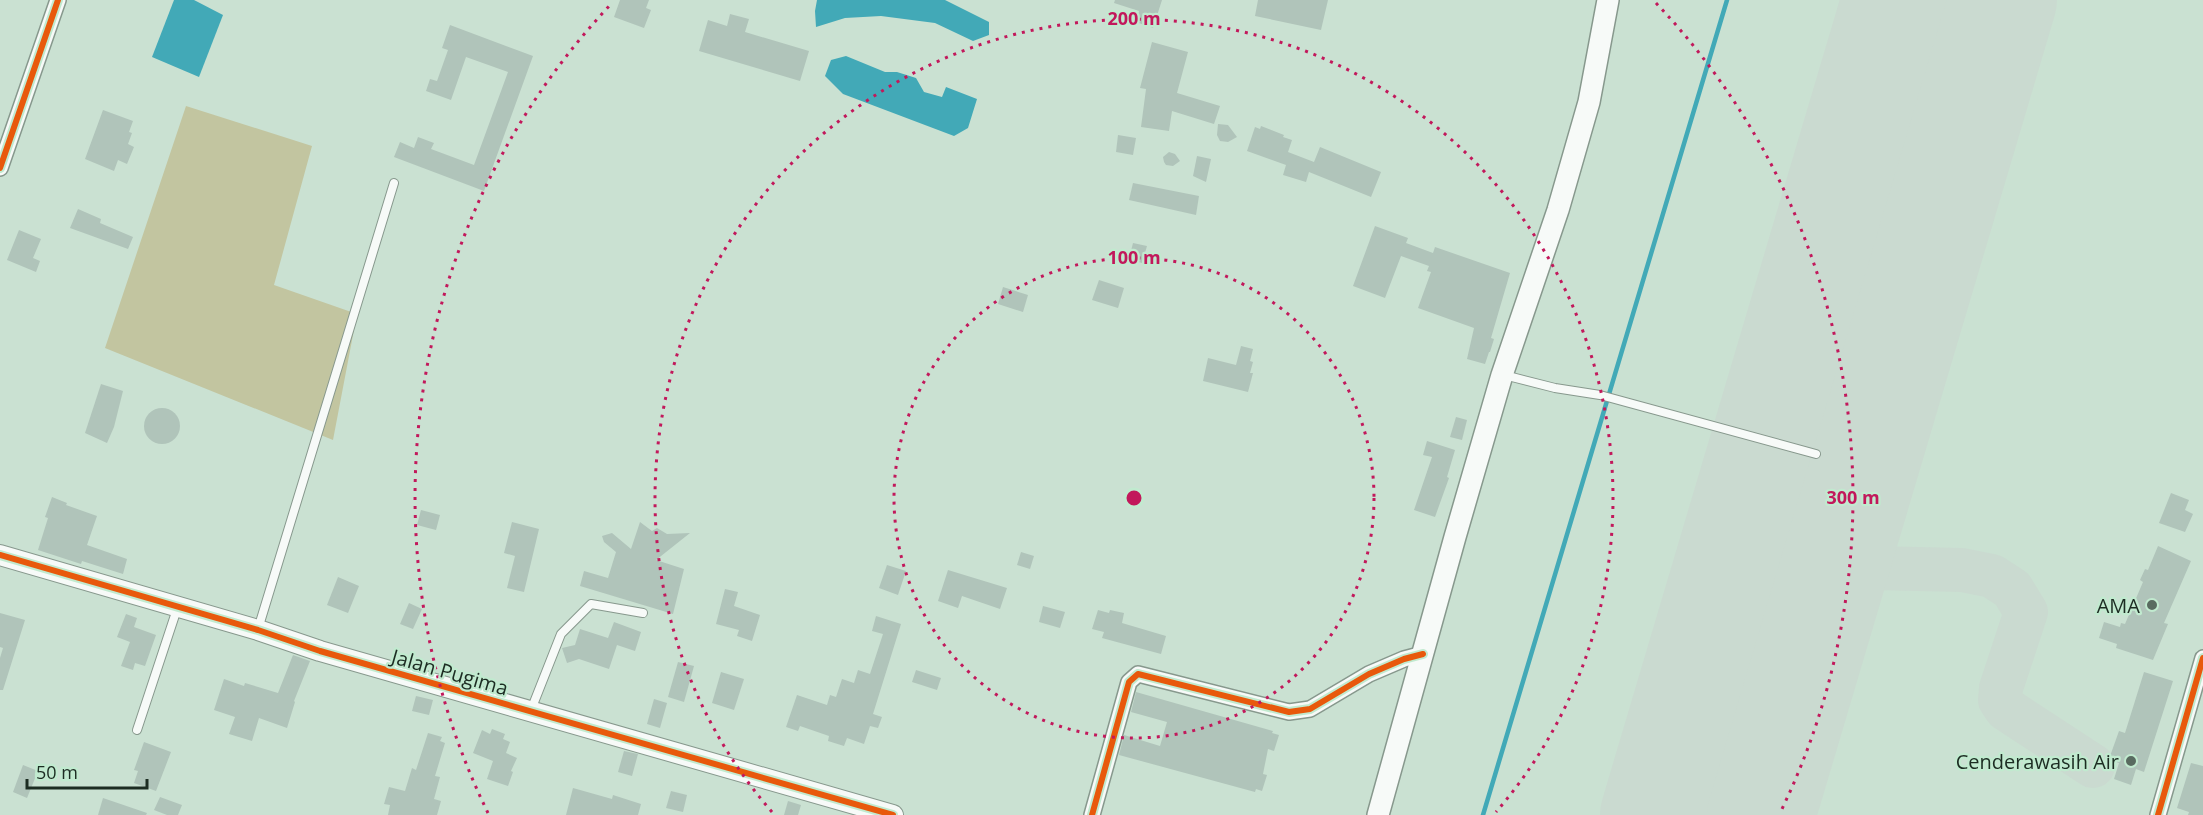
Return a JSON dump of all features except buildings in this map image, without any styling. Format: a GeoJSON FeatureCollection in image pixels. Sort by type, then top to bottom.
{"type":"FeatureCollection","features":[{"type":"Feature","properties":{"kind":"main road"},"geometry":{"type":"LineString","coordinates":[[1378,815],[1502,375],[1558,210],[1586,113],[1608,0]]}},
{"type":"Feature","properties":{"kind":"street"},"geometry":{"type":"LineString","coordinates":[[0,168],[58,0]]}},
{"type":"Feature","properties":{"kind":"street","name":"Jalan Pugima"},"geometry":{"type":"LineString","coordinates":[[0,555],[872,812],[893,815]]}},
{"type":"Feature","properties":{"kind":"street"},"geometry":{"type":"LineString","coordinates":[[1092,815],[1129,682],[1138,674],[1289,712],[1310,709],[1369,674],[1404,659],[1423,654]]}},
{"type":"Feature","properties":{"kind":"street"},"geometry":{"type":"LineString","coordinates":[[2158,815],[2203,658]]}},
{"type":"Feature","properties":{"kind":"lane"},"geometry":{"type":"LineString","coordinates":[[258,630],[394,183]]}},
{"type":"Feature","properties":{"kind":"lane"},"geometry":{"type":"LineString","coordinates":[[1502,375],[1545,386],[1613,398],[1816,453]]}},
{"type":"Feature","properties":{"kind":"lane"},"geometry":{"type":"LineString","coordinates":[[531,712],[561,634],[591,604],[643,613]]}},
{"type":"Feature","properties":{"kind":"lane"},"geometry":{"type":"LineString","coordinates":[[137,730],[178,607]]}},
{"type":"Feature","properties":{"kind":"green space"},"geometry":{"type":"Polygon","coordinates":[[[186,106],[312,146],[274,285],[357,314],[333,440],[105,348],[186,106]]]}},
{"type":"Feature","properties":{"kind":"water"},"geometry":{"type":"Polygon","coordinates":[[[174,0],[194,0],[223,15],[199,77],[152,57],[174,0]]]}},
{"type":"Feature","properties":{"kind":"water"},"geometry":{"type":"Polygon","coordinates":[[[817,0],[945,0],[989,22],[989,35],[973,41],[935,23],[881,16],[845,18],[816,27],[817,0]]]}},
{"type":"Feature","properties":{"kind":"water"},"geometry":{"type":"Polygon","coordinates":[[[846,56],[885,72],[897,72],[916,78],[924,92],[942,97],[946,87],[977,99],[968,128],[954,136],[843,94],[825,76],[831,60],[846,56]]]}},
{"type":"Feature","properties":{"kind":"waterway"},"geometry":{"type":"LineString","coordinates":[[1483,815],[1727,0]]}},
{"type":"Feature","properties":{"kind":"taxiway"},"geometry":{"type":"LineString","coordinates":[[1784,566],[1962,570],[1992,576],[2012,589],[2026,612],[2001,688],[2000,700],[2006,709],[2093,766]]}},
{"type":"Feature","properties":{"kind":"runway"},"geometry":{"type":"LineString","coordinates":[[1654,815],[1896,0]]}},
{"type":"Feature","properties":{"kind":"runway"},"geometry":{"type":"LineString","coordinates":[[1761,815],[2003,0]]}},
{"type":"Feature","properties":{"kind":"cycle path"},"geometry":{"type":"LineString","coordinates":[[0,168],[58,0]]}},
{"type":"Feature","properties":{"kind":"cycle path"},"geometry":{"type":"LineString","coordinates":[[0,555],[258,630],[320,651],[893,815]]}},
{"type":"Feature","properties":{"kind":"cycle path"},"geometry":{"type":"LineString","coordinates":[[1092,815],[1129,682],[1138,674],[1289,712],[1310,709],[1369,674],[1404,659],[1423,654]]}},
{"type":"Feature","properties":{"kind":"cycle path"},"geometry":{"type":"LineString","coordinates":[[2158,815],[2203,658]]}},
{"type":"Feature","properties":{"kind":"place","name":"AMA"},"geometry":{"type":"Point","coordinates":[2152,605]}},
{"type":"Feature","properties":{"kind":"place","name":"Cenderawasih Air"},"geometry":{"type":"Point","coordinates":[2131,761]}}]}
